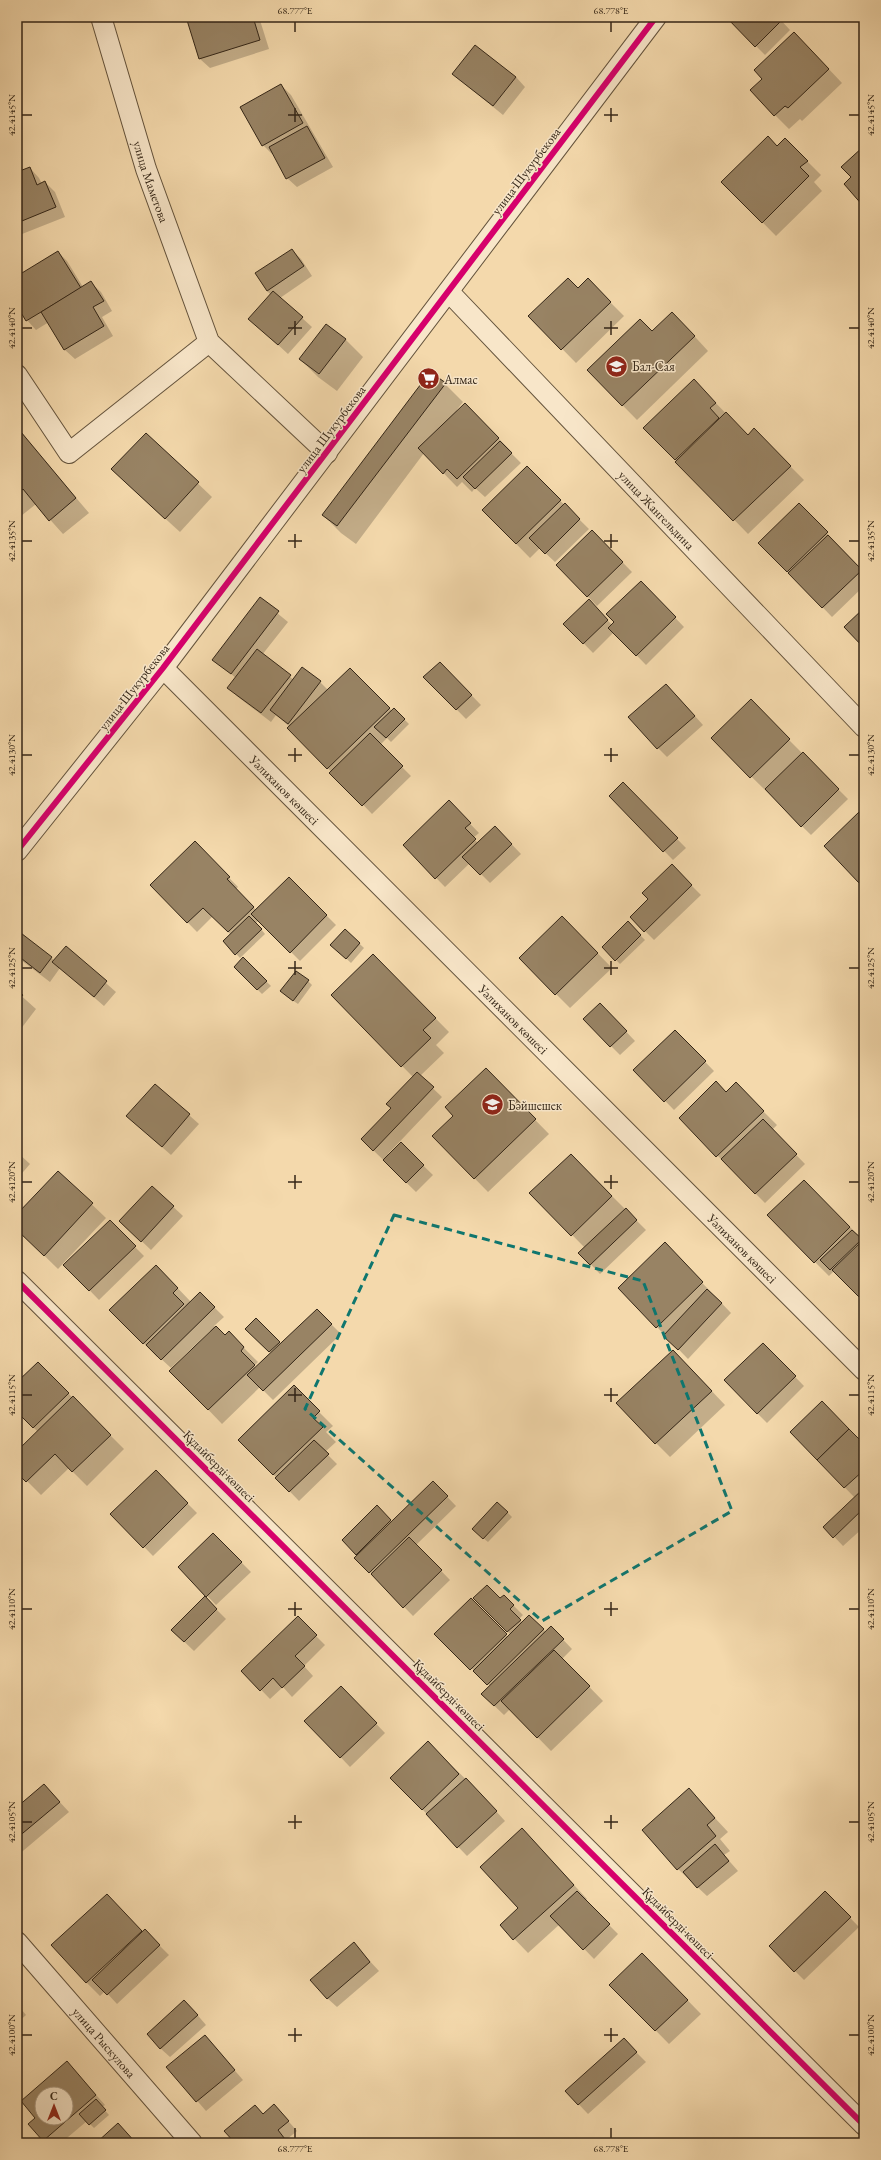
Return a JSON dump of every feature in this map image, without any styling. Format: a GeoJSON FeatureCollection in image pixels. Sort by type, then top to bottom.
{"type":"FeatureCollection","features":[{"type":"Feature","properties":{"kind":"street","name":"улица Маметова"},"geometry":{"type":"LineString","coordinates":[[101,17],[146,169],[209,342],[327,453]]}},
{"type":"Feature","properties":{"kind":"street","name":"улица Шукурбекова"},"geometry":{"type":"LineString","coordinates":[[17,851],[163,668],[656,17]]}},
{"type":"Feature","properties":{"kind":"street","name":"улица Жангельдина"},"geometry":{"type":"LineString","coordinates":[[449,292],[864,727]]}},
{"type":"Feature","properties":{"kind":"street"},"geometry":{"type":"LineString","coordinates":[[17,375],[69,454],[209,342]]}},
{"type":"Feature","properties":{"kind":"street","name":"Уәлиханов көшесі"},"geometry":{"type":"LineString","coordinates":[[163,668],[864,1370]]}},
{"type":"Feature","properties":{"kind":"street","name":"Құдайберді көшесі"},"geometry":{"type":"LineString","coordinates":[[17,1281],[864,2125]]}},
{"type":"Feature","properties":{"kind":"street","name":"улица Рыскулова"},"geometry":{"type":"LineString","coordinates":[[17,1942],[192,2143]]}},
{"type":"Feature","properties":{"kind":"highlighted area"},"geometry":{"type":"Polygon","coordinates":[[[394,1215],[643,1281],[732,1511],[542,1621],[305,1409],[394,1215]]]}},
{"type":"Feature","properties":{"kind":"building"},"geometry":{"type":"Polygon","coordinates":[[[186,17],[253,17],[260,40],[199,59],[186,17]]]}},
{"type":"Feature","properties":{"kind":"building"},"geometry":{"type":"Polygon","coordinates":[[[726,17],[779,17],[782,20],[755,47],[726,17]]]}},
{"type":"Feature","properties":{"kind":"building"},"geometry":{"type":"Polygon","coordinates":[[[794,32],[829,69],[788,108],[785,106],[774,116],[750,90],[762,79],[754,70],[794,32]]]}},
{"type":"Feature","properties":{"kind":"building"},"geometry":{"type":"Polygon","coordinates":[[[475,45],[516,77],[493,106],[452,74],[475,45]]]}},
{"type":"Feature","properties":{"kind":"building"},"geometry":{"type":"Polygon","coordinates":[[[281,84],[303,123],[262,146],[240,107],[281,84]]]}},
{"type":"Feature","properties":{"kind":"building"},"geometry":{"type":"Polygon","coordinates":[[[307,126],[325,158],[286,179],[269,147],[307,126]]]}},
{"type":"Feature","properties":{"kind":"building"},"geometry":{"type":"Polygon","coordinates":[[[768,136],[777,146],[785,138],[808,161],[800,167],[809,176],[762,223],[721,182],[768,136]]]}},
{"type":"Feature","properties":{"kind":"building"},"geometry":{"type":"Polygon","coordinates":[[[864,146],[864,207],[844,184],[851,177],[841,167],[864,146]]]}},
{"type":"Feature","properties":{"kind":"building"},"geometry":{"type":"Polygon","coordinates":[[[30,167],[37,185],[45,181],[56,207],[17,223],[17,172],[30,167]]]}},
{"type":"Feature","properties":{"kind":"building"},"geometry":{"type":"Polygon","coordinates":[[[292,249],[304,266],[267,291],[255,273],[292,249]]]}},
{"type":"Feature","properties":{"kind":"building"},"geometry":{"type":"Polygon","coordinates":[[[58,251],[81,288],[26,321],[17,306],[17,276],[58,251]]]}},
{"type":"Feature","properties":{"kind":"building"},"geometry":{"type":"Polygon","coordinates":[[[568,278],[578,288],[588,278],[611,302],[561,350],[528,316],[568,278]]]}},
{"type":"Feature","properties":{"kind":"building"},"geometry":{"type":"Polygon","coordinates":[[[91,281],[104,301],[93,307],[104,326],[64,350],[41,312],[91,281]]]}},
{"type":"Feature","properties":{"kind":"building"},"geometry":{"type":"Polygon","coordinates":[[[273,291],[303,317],[278,345],[248,319],[273,291]]]}},
{"type":"Feature","properties":{"kind":"building"},"geometry":{"type":"Polygon","coordinates":[[[672,312],[695,336],[622,406],[587,370],[640,319],[652,331],[672,312]]]}},
{"type":"Feature","properties":{"kind":"building"},"geometry":{"type":"Polygon","coordinates":[[[326,324],[346,339],[319,374],[299,359],[326,324]]]}},
{"type":"Feature","properties":{"kind":"building"},"geometry":{"type":"Polygon","coordinates":[[[430,372],[446,383],[337,526],[322,515],[430,372]]]}},
{"type":"Feature","properties":{"kind":"building"},"geometry":{"type":"Polygon","coordinates":[[[694,379],[716,403],[710,408],[719,418],[675,460],[643,428],[694,379]]]}},
{"type":"Feature","properties":{"kind":"building"},"geometry":{"type":"Polygon","coordinates":[[[465,403],[499,438],[457,479],[447,469],[443,474],[418,448],[465,403]]]}},
{"type":"Feature","properties":{"kind":"building"},"geometry":{"type":"Polygon","coordinates":[[[726,412],[748,435],[754,428],[791,466],[733,521],[675,462],[726,412]]]}},
{"type":"Feature","properties":{"kind":"building"},"geometry":{"type":"Polygon","coordinates":[[[21,432],[76,498],[49,521],[23,489],[17,494],[17,435],[21,432]]]}},
{"type":"Feature","properties":{"kind":"building"},"geometry":{"type":"Polygon","coordinates":[[[146,433],[199,482],[165,519],[111,469],[146,433]]]}},
{"type":"Feature","properties":{"kind":"building"},"geometry":{"type":"Polygon","coordinates":[[[500,441],[512,453],[475,489],[463,477],[500,441]]]}},
{"type":"Feature","properties":{"kind":"building"},"geometry":{"type":"Polygon","coordinates":[[[527,466],[561,500],[516,544],[482,510],[527,466]]]}},
{"type":"Feature","properties":{"kind":"building"},"geometry":{"type":"Polygon","coordinates":[[[565,503],[580,519],[545,554],[529,538],[565,503]]]}},
{"type":"Feature","properties":{"kind":"building"},"geometry":{"type":"Polygon","coordinates":[[[799,503],[828,532],[787,572],[758,543],[799,503]]]}},
{"type":"Feature","properties":{"kind":"building"},"geometry":{"type":"Polygon","coordinates":[[[592,530],[623,562],[587,597],[556,565],[592,530]]]}},
{"type":"Feature","properties":{"kind":"building"},"geometry":{"type":"Polygon","coordinates":[[[828,535],[862,570],[822,608],[788,573],[828,535]]]}},
{"type":"Feature","properties":{"kind":"building"},"geometry":{"type":"Polygon","coordinates":[[[641,581],[676,617],[636,656],[608,628],[614,622],[606,614],[641,581]]]}},
{"type":"Feature","properties":{"kind":"building"},"geometry":{"type":"Polygon","coordinates":[[[260,597],[279,611],[231,674],[212,660],[260,597]]]}},
{"type":"Feature","properties":{"kind":"building"},"geometry":{"type":"Polygon","coordinates":[[[589,599],[608,620],[583,644],[563,624],[589,599]]]}},
{"type":"Feature","properties":{"kind":"building"},"geometry":{"type":"Polygon","coordinates":[[[864,608],[864,648],[844,627],[864,608]]]}},
{"type":"Feature","properties":{"kind":"building"},"geometry":{"type":"Polygon","coordinates":[[[257,649],[291,675],[261,713],[227,688],[257,649]]]}},
{"type":"Feature","properties":{"kind":"building"},"geometry":{"type":"Polygon","coordinates":[[[440,662],[472,695],[456,710],[423,677],[440,662]]]}},
{"type":"Feature","properties":{"kind":"building"},"geometry":{"type":"Polygon","coordinates":[[[302,667],[321,681],[288,724],[270,710],[302,667]]]}},
{"type":"Feature","properties":{"kind":"building"},"geometry":{"type":"Polygon","coordinates":[[[350,668],[390,708],[327,769],[287,728],[350,668]]]}},
{"type":"Feature","properties":{"kind":"building"},"geometry":{"type":"Polygon","coordinates":[[[666,684],[695,716],[657,749],[628,717],[666,684]]]}},
{"type":"Feature","properties":{"kind":"building"},"geometry":{"type":"Polygon","coordinates":[[[751,699],[790,739],[750,778],[711,738],[751,699]]]}},
{"type":"Feature","properties":{"kind":"building"},"geometry":{"type":"Polygon","coordinates":[[[394,708],[405,719],[386,738],[374,727],[394,708]]]}},
{"type":"Feature","properties":{"kind":"building"},"geometry":{"type":"Polygon","coordinates":[[[370,733],[403,766],[362,806],[329,773],[370,733]]]}},
{"type":"Feature","properties":{"kind":"building"},"geometry":{"type":"Polygon","coordinates":[[[803,752],[839,789],[801,827],[765,789],[803,752]]]}},
{"type":"Feature","properties":{"kind":"building"},"geometry":{"type":"Polygon","coordinates":[[[623,782],[678,838],[663,852],[609,796],[623,782]]]}},
{"type":"Feature","properties":{"kind":"building"},"geometry":{"type":"Polygon","coordinates":[[[449,800],[471,823],[465,828],[476,839],[435,879],[403,845],[449,800]]]}},
{"type":"Feature","properties":{"kind":"building"},"geometry":{"type":"Polygon","coordinates":[[[860,811],[864,816],[864,878],[859,883],[824,846],[860,811]]]}},
{"type":"Feature","properties":{"kind":"building"},"geometry":{"type":"Polygon","coordinates":[[[495,826],[512,844],[480,875],[462,857],[495,826]]]}},
{"type":"Feature","properties":{"kind":"building"},"geometry":{"type":"Polygon","coordinates":[[[195,841],[230,877],[227,879],[254,907],[228,932],[203,908],[187,923],[150,885],[195,841]]]}},
{"type":"Feature","properties":{"kind":"building"},"geometry":{"type":"Polygon","coordinates":[[[672,864],[692,885],[644,932],[630,917],[648,899],[642,893],[672,864]]]}},
{"type":"Feature","properties":{"kind":"building"},"geometry":{"type":"Polygon","coordinates":[[[289,877],[327,915],[290,953],[251,914],[289,877]]]}},
{"type":"Feature","properties":{"kind":"building"},"geometry":{"type":"Polygon","coordinates":[[[249,916],[262,929],[235,955],[223,941],[249,916]]]}},
{"type":"Feature","properties":{"kind":"building"},"geometry":{"type":"Polygon","coordinates":[[[562,916],[598,953],[555,995],[519,958],[562,916]]]}},
{"type":"Feature","properties":{"kind":"building"},"geometry":{"type":"Polygon","coordinates":[[[628,921],[641,935],[615,961],[602,947],[628,921]]]}},
{"type":"Feature","properties":{"kind":"building"},"geometry":{"type":"Polygon","coordinates":[[[345,929],[360,943],[346,959],[330,945],[345,929]]]}},
{"type":"Feature","properties":{"kind":"building"},"geometry":{"type":"Polygon","coordinates":[[[17,930],[52,957],[40,973],[17,955],[17,930]]]}},
{"type":"Feature","properties":{"kind":"building"},"geometry":{"type":"Polygon","coordinates":[[[66,946],[107,981],[94,997],[52,962],[66,946]]]}},
{"type":"Feature","properties":{"kind":"building"},"geometry":{"type":"Polygon","coordinates":[[[373,954],[436,1018],[423,1030],[431,1038],[401,1067],[331,995],[373,954]]]}},
{"type":"Feature","properties":{"kind":"building"},"geometry":{"type":"Polygon","coordinates":[[[243,957],[267,981],[257,990],[234,967],[243,957]]]}},
{"type":"Feature","properties":{"kind":"building"},"geometry":{"type":"Polygon","coordinates":[[[296,971],[309,980],[293,1001],[280,991],[296,971]]]}},
{"type":"Feature","properties":{"kind":"building"},"geometry":{"type":"Polygon","coordinates":[[[17,990],[23,995],[17,1002],[17,990]]]}},
{"type":"Feature","properties":{"kind":"building"},"geometry":{"type":"Polygon","coordinates":[[[600,1003],[627,1031],[610,1047],[583,1019],[600,1003]]]}},
{"type":"Feature","properties":{"kind":"building"},"geometry":{"type":"Polygon","coordinates":[[[675,1030],[706,1061],[664,1102],[633,1070],[675,1030]]]}},
{"type":"Feature","properties":{"kind":"building"},"geometry":{"type":"Polygon","coordinates":[[[486,1068],[536,1119],[474,1179],[432,1136],[453,1116],[445,1107],[486,1068]]]}},
{"type":"Feature","properties":{"kind":"building"},"geometry":{"type":"Polygon","coordinates":[[[417,1072],[434,1087],[373,1151],[361,1139],[391,1108],[386,1104],[417,1072]]]}},
{"type":"Feature","properties":{"kind":"building"},"geometry":{"type":"Polygon","coordinates":[[[716,1081],[726,1092],[736,1082],[764,1111],[716,1157],[679,1118],[716,1081]]]}},
{"type":"Feature","properties":{"kind":"building"},"geometry":{"type":"Polygon","coordinates":[[[155,1084],[190,1114],[162,1147],[126,1116],[155,1084]]]}},
{"type":"Feature","properties":{"kind":"building"},"geometry":{"type":"Polygon","coordinates":[[[763,1119],[797,1154],[755,1194],[721,1159],[763,1119]]]}},
{"type":"Feature","properties":{"kind":"building"},"geometry":{"type":"Polygon","coordinates":[[[401,1142],[424,1165],[406,1183],[383,1160],[401,1142]]]}},
{"type":"Feature","properties":{"kind":"building"},"geometry":{"type":"Polygon","coordinates":[[[571,1154],[612,1196],[571,1236],[529,1193],[571,1154]]]}},
{"type":"Feature","properties":{"kind":"building"},"geometry":{"type":"Polygon","coordinates":[[[58,1171],[93,1203],[44,1256],[17,1230],[17,1214],[58,1171]]]}},
{"type":"Feature","properties":{"kind":"building"},"geometry":{"type":"Polygon","coordinates":[[[804,1180],[850,1227],[814,1263],[767,1215],[804,1180]]]}},
{"type":"Feature","properties":{"kind":"building"},"geometry":{"type":"Polygon","coordinates":[[[152,1186],[174,1206],[141,1242],[119,1221],[152,1186]]]}},
{"type":"Feature","properties":{"kind":"building"},"geometry":{"type":"Polygon","coordinates":[[[626,1208],[637,1220],[590,1265],[578,1253],[626,1208]]]}},
{"type":"Feature","properties":{"kind":"building"},"geometry":{"type":"Polygon","coordinates":[[[110,1220],[136,1246],[89,1291],[63,1265],[110,1220]]]}},
{"type":"Feature","properties":{"kind":"building"},"geometry":{"type":"Polygon","coordinates":[[[852,1230],[862,1239],[830,1270],[820,1260],[852,1230]]]}},
{"type":"Feature","properties":{"kind":"building"},"geometry":{"type":"Polygon","coordinates":[[[864,1239],[864,1298],[862,1300],[832,1270],[864,1239]]]}},
{"type":"Feature","properties":{"kind":"building"},"geometry":{"type":"Polygon","coordinates":[[[665,1242],[703,1282],[656,1328],[618,1288],[665,1242]]]}},
{"type":"Feature","properties":{"kind":"building"},"geometry":{"type":"Polygon","coordinates":[[[156,1265],[178,1288],[173,1293],[184,1304],[143,1344],[109,1310],[156,1265]]]}},
{"type":"Feature","properties":{"kind":"building"},"geometry":{"type":"Polygon","coordinates":[[[707,1289],[722,1303],[678,1350],[663,1336],[707,1289]]]}},
{"type":"Feature","properties":{"kind":"building"},"geometry":{"type":"Polygon","coordinates":[[[200,1292],[215,1307],[161,1360],[146,1345],[200,1292]]]}},
{"type":"Feature","properties":{"kind":"building"},"geometry":{"type":"Polygon","coordinates":[[[317,1309],[332,1324],[263,1391],[247,1375],[317,1309]]]}},
{"type":"Feature","properties":{"kind":"building"},"geometry":{"type":"Polygon","coordinates":[[[256,1318],[280,1342],[269,1352],[245,1329],[256,1318]]]}},
{"type":"Feature","properties":{"kind":"building"},"geometry":{"type":"Polygon","coordinates":[[[216,1326],[225,1335],[229,1331],[244,1347],[241,1351],[255,1365],[208,1410],[169,1371],[216,1326]]]}},
{"type":"Feature","properties":{"kind":"building"},"geometry":{"type":"Polygon","coordinates":[[[763,1343],[796,1376],[757,1414],[724,1380],[763,1343]]]}},
{"type":"Feature","properties":{"kind":"building"},"geometry":{"type":"Polygon","coordinates":[[[673,1350],[712,1391],[655,1444],[616,1403],[673,1350]]]}},
{"type":"Feature","properties":{"kind":"building"},"geometry":{"type":"Polygon","coordinates":[[[38,1362],[69,1393],[33,1428],[17,1412],[17,1382],[38,1362]]]}},
{"type":"Feature","properties":{"kind":"building"},"geometry":{"type":"Polygon","coordinates":[[[294,1385],[320,1411],[313,1418],[323,1427],[273,1475],[238,1440],[294,1385]]]}},
{"type":"Feature","properties":{"kind":"building"},"geometry":{"type":"Polygon","coordinates":[[[73,1396],[111,1435],[72,1472],[55,1454],[26,1482],[17,1473],[17,1451],[73,1396]]]}},
{"type":"Feature","properties":{"kind":"building"},"geometry":{"type":"Polygon","coordinates":[[[822,1401],[849,1429],[817,1460],[790,1432],[822,1401]]]}},
{"type":"Feature","properties":{"kind":"building"},"geometry":{"type":"Polygon","coordinates":[[[849,1429],[864,1444],[864,1470],[844,1488],[817,1460],[849,1429]]]}},
{"type":"Feature","properties":{"kind":"building"},"geometry":{"type":"Polygon","coordinates":[[[314,1440],[329,1454],[289,1492],[275,1478],[314,1440]]]}},
{"type":"Feature","properties":{"kind":"building"},"geometry":{"type":"Polygon","coordinates":[[[156,1470],[188,1503],[143,1548],[110,1514],[156,1470]]]}},
{"type":"Feature","properties":{"kind":"building"},"geometry":{"type":"Polygon","coordinates":[[[433,1481],[448,1496],[369,1573],[354,1558],[433,1481]]]}},
{"type":"Feature","properties":{"kind":"building"},"geometry":{"type":"Polygon","coordinates":[[[864,1488],[864,1508],[833,1538],[823,1527],[864,1488]]]}},
{"type":"Feature","properties":{"kind":"building"},"geometry":{"type":"Polygon","coordinates":[[[497,1502],[508,1512],[483,1539],[472,1529],[497,1502]]]}},
{"type":"Feature","properties":{"kind":"building"},"geometry":{"type":"Polygon","coordinates":[[[377,1505],[391,1520],[356,1555],[342,1540],[377,1505]]]}},
{"type":"Feature","properties":{"kind":"building"},"geometry":{"type":"Polygon","coordinates":[[[213,1533],[242,1562],[206,1597],[178,1567],[213,1533]]]}},
{"type":"Feature","properties":{"kind":"building"},"geometry":{"type":"Polygon","coordinates":[[[409,1537],[442,1570],[403,1608],[371,1574],[409,1537]]]}},
{"type":"Feature","properties":{"kind":"building"},"geometry":{"type":"Polygon","coordinates":[[[487,1585],[500,1598],[504,1595],[514,1605],[510,1609],[521,1620],[507,1632],[473,1598],[487,1585]]]}},
{"type":"Feature","properties":{"kind":"building"},"geometry":{"type":"Polygon","coordinates":[[[205,1596],[217,1609],[184,1642],[171,1630],[205,1596]]]}},
{"type":"Feature","properties":{"kind":"building"},"geometry":{"type":"Polygon","coordinates":[[[471,1598],[507,1634],[470,1670],[434,1634],[471,1598]]]}},
{"type":"Feature","properties":{"kind":"building"},"geometry":{"type":"Polygon","coordinates":[[[529,1615],[544,1629],[487,1685],[473,1671],[529,1615]]]}},
{"type":"Feature","properties":{"kind":"building"},"geometry":{"type":"Polygon","coordinates":[[[298,1616],[317,1635],[295,1656],[305,1666],[282,1688],[273,1678],[260,1691],[241,1671],[298,1616]]]}},
{"type":"Feature","properties":{"kind":"building"},"geometry":{"type":"Polygon","coordinates":[[[551,1626],[564,1639],[494,1706],[481,1694],[551,1626]]]}},
{"type":"Feature","properties":{"kind":"building"},"geometry":{"type":"Polygon","coordinates":[[[554,1650],[590,1686],[537,1738],[501,1701],[554,1650]]]}},
{"type":"Feature","properties":{"kind":"building"},"geometry":{"type":"Polygon","coordinates":[[[341,1686],[377,1723],[340,1758],[304,1721],[341,1686]]]}},
{"type":"Feature","properties":{"kind":"building"},"geometry":{"type":"Polygon","coordinates":[[[428,1741],[459,1774],[422,1810],[390,1778],[428,1741]]]}},
{"type":"Feature","properties":{"kind":"building"},"geometry":{"type":"Polygon","coordinates":[[[466,1778],[497,1811],[457,1848],[426,1814],[466,1778]]]}},
{"type":"Feature","properties":{"kind":"building"},"geometry":{"type":"Polygon","coordinates":[[[44,1784],[60,1802],[17,1838],[17,1807],[44,1784]]]}},
{"type":"Feature","properties":{"kind":"building"},"geometry":{"type":"Polygon","coordinates":[[[689,1788],[715,1818],[707,1825],[716,1836],[677,1870],[642,1830],[689,1788]]]}},
{"type":"Feature","properties":{"kind":"building"},"geometry":{"type":"Polygon","coordinates":[[[522,1828],[574,1885],[513,1940],[500,1925],[518,1908],[480,1867],[522,1828]]]}},
{"type":"Feature","properties":{"kind":"building"},"geometry":{"type":"Polygon","coordinates":[[[715,1844],[729,1861],[697,1888],[683,1872],[715,1844]]]}},
{"type":"Feature","properties":{"kind":"building"},"geometry":{"type":"Polygon","coordinates":[[[577,1891],[610,1924],[583,1950],[550,1916],[577,1891]]]}},
{"type":"Feature","properties":{"kind":"building"},"geometry":{"type":"Polygon","coordinates":[[[825,1891],[851,1917],[794,1972],[769,1946],[825,1891]]]}},
{"type":"Feature","properties":{"kind":"building"},"geometry":{"type":"Polygon","coordinates":[[[107,1894],[142,1931],[86,1983],[51,1945],[107,1894]]]}},
{"type":"Feature","properties":{"kind":"building"},"geometry":{"type":"Polygon","coordinates":[[[145,1929],[160,1945],[107,1995],[92,1980],[145,1929]]]}},
{"type":"Feature","properties":{"kind":"building"},"geometry":{"type":"Polygon","coordinates":[[[354,1942],[370,1962],[327,1999],[310,1980],[354,1942]]]}},
{"type":"Feature","properties":{"kind":"building"},"geometry":{"type":"Polygon","coordinates":[[[642,1953],[688,2000],[655,2031],[609,1985],[642,1953]]]}},
{"type":"Feature","properties":{"kind":"building"},"geometry":{"type":"Polygon","coordinates":[[[184,2000],[198,2015],[160,2049],[147,2034],[184,2000]]]}},
{"type":"Feature","properties":{"kind":"building"},"geometry":{"type":"Polygon","coordinates":[[[205,2035],[235,2070],[196,2102],[166,2067],[205,2035]]]}},
{"type":"Feature","properties":{"kind":"building"},"geometry":{"type":"Polygon","coordinates":[[[624,2038],[637,2052],[578,2105],[565,2091],[624,2038]]]}},
{"type":"Feature","properties":{"kind":"building"},"geometry":{"type":"Polygon","coordinates":[[[67,2061],[96,2095],[74,2114],[74,2086],[38,2086],[67,2061]]]}},
{"type":"Feature","properties":{"kind":"building"},"geometry":{"type":"Polygon","coordinates":[[[34,2090],[34,2117],[21,2101],[34,2090]]]}},
{"type":"Feature","properties":{"kind":"building"},"geometry":{"type":"Polygon","coordinates":[[[96,2099],[106,2110],[89,2125],[79,2114],[96,2099]]]}},
{"type":"Feature","properties":{"kind":"building"},"geometry":{"type":"Polygon","coordinates":[[[274,2104],[289,2121],[278,2130],[288,2143],[235,2143],[224,2131],[255,2105],[263,2114],[274,2104]]]}},
{"type":"Feature","properties":{"kind":"building"},"geometry":{"type":"Polygon","coordinates":[[[34,2119],[34,2126],[60,2126],[43,2141],[28,2124],[34,2119]]]}},
{"type":"Feature","properties":{"kind":"building"},"geometry":{"type":"Polygon","coordinates":[[[118,2123],[136,2143],[96,2143],[118,2123]]]}},
{"type":"Feature","properties":{"kind":"cycle path"},"geometry":{"type":"LineString","coordinates":[[17,851],[163,668],[656,17]]}},
{"type":"Feature","properties":{"kind":"cycle path"},"geometry":{"type":"LineString","coordinates":[[17,1281],[864,2125]]}},
{"type":"Feature","properties":{"kind":"place","name":"Бал-Сая"},"geometry":{"type":"Point","coordinates":[616,366]}},
{"type":"Feature","properties":{"kind":"place","name":"Алмас"},"geometry":{"type":"Point","coordinates":[429,379]}},
{"type":"Feature","properties":{"kind":"place","name":"Бәйшешек"},"geometry":{"type":"Point","coordinates":[492,1105]}}]}
